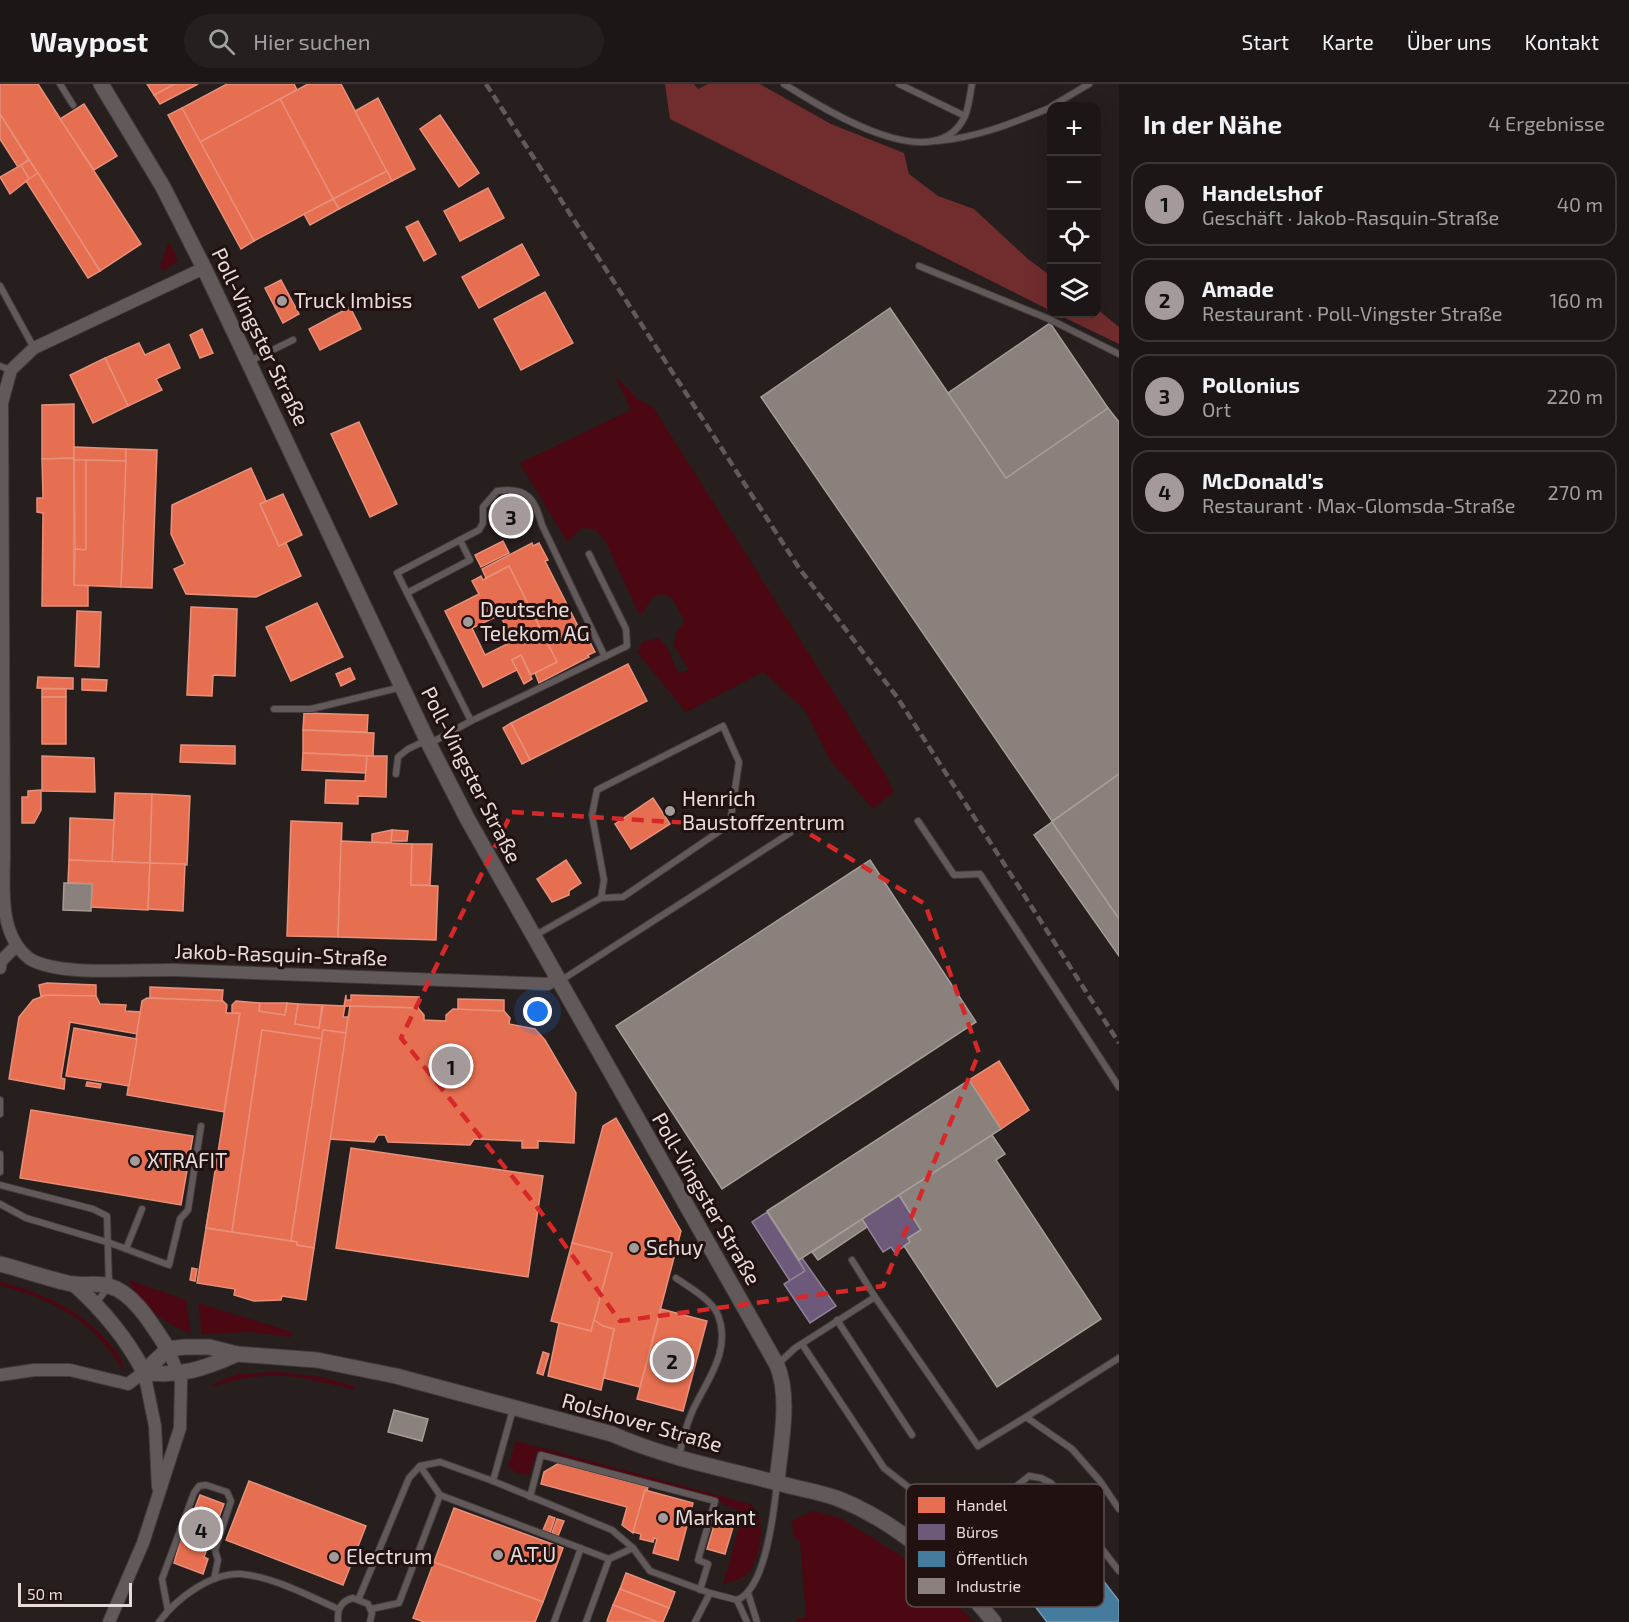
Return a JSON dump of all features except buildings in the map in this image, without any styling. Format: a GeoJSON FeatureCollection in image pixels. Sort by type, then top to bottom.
{"type":"FeatureCollection","features":[{"type":"Feature","properties":{"kind":"street","name":"Poll-Vingster Straße"},"geometry":{"type":"LineString","coordinates":[[101,84],[163,187],[204,268],[428,742],[533,936],[777,1365],[782,1377],[783,1395],[777,1482]]}},
{"type":"Feature","properties":{"kind":"street"},"geometry":{"type":"LineString","coordinates":[[0,968],[1,962],[13,944],[2,920],[4,856],[1,470],[2,403],[6,368],[34,348],[204,268]]}},
{"type":"Feature","properties":{"kind":"street","name":"Jakob-Rasquin-Straße"},"geometry":{"type":"LineString","coordinates":[[13,944],[31,960],[61,969],[172,970],[548,984],[558,980]]}},
{"type":"Feature","properties":{"kind":"street"},"geometry":{"type":"LineString","coordinates":[[0,1264],[74,1284],[109,1286],[131,1301],[152,1324],[168,1349],[178,1373],[183,1394],[180,1428],[143,1542],[109,1622]]}},
{"type":"Feature","properties":{"kind":"street"},"geometry":{"type":"LineString","coordinates":[[74,1284],[96,1304],[128,1341],[144,1372],[155,1426],[154,1452],[159,1492]]}},
{"type":"Feature","properties":{"kind":"street","name":"Rolshover Straße"},"geometry":{"type":"LineString","coordinates":[[168,1349],[209,1347],[237,1354],[317,1360],[364,1369],[612,1434],[643,1448],[836,1498],[906,1538]]}},
{"type":"Feature","properties":{"kind":"street"},"geometry":{"type":"LineString","coordinates":[[0,1375],[34,1370],[70,1370],[128,1384],[168,1349]]}},
{"type":"Feature","properties":{"kind":"street","name":"Rolshover Straße"},"geometry":{"type":"LineString","coordinates":[[144,1372],[160,1375],[203,1370],[237,1354]]}},
{"type":"Feature","properties":{"kind":"street","name":"Rolshover Straße"},"geometry":{"type":"LineString","coordinates":[[982,1607],[994,1622]]}},
{"type":"Feature","properties":{"kind":"lane"},"geometry":{"type":"LineString","coordinates":[[60,84],[73,105]]}},
{"type":"Feature","properties":{"kind":"lane"},"geometry":{"type":"LineString","coordinates":[[784,84],[844,120],[902,142],[957,140],[1047,109]]}},
{"type":"Feature","properties":{"kind":"lane"},"geometry":{"type":"LineString","coordinates":[[899,84],[965,116]]}},
{"type":"Feature","properties":{"kind":"lane"},"geometry":{"type":"LineString","coordinates":[[931,141],[951,134],[965,116],[972,84]]}},
{"type":"Feature","properties":{"kind":"lane"},"geometry":{"type":"LineString","coordinates":[[1060,102],[1089,84]]}},
{"type":"Feature","properties":{"kind":"lane"},"geometry":{"type":"LineString","coordinates":[[919,266],[1049,319],[1119,354]]}},
{"type":"Feature","properties":{"kind":"lane"},"geometry":{"type":"LineString","coordinates":[[0,286],[34,348]]}},
{"type":"Feature","properties":{"kind":"lane"},"geometry":{"type":"LineString","coordinates":[[249,362],[293,340]]}},
{"type":"Feature","properties":{"kind":"lane"},"geometry":{"type":"LineString","coordinates":[[471,721],[397,573],[479,530],[483,522],[483,507],[497,491],[514,489],[530,496],[605,657]]}},
{"type":"Feature","properties":{"kind":"lane"},"geometry":{"type":"LineString","coordinates":[[407,592],[470,560],[460,540]]}},
{"type":"Feature","properties":{"kind":"lane"},"geometry":{"type":"LineString","coordinates":[[396,774],[398,757],[408,749],[428,742],[627,646],[626,629],[589,554]]}},
{"type":"Feature","properties":{"kind":"lane"},"geometry":{"type":"LineString","coordinates":[[274,709],[311,709],[402,687]]}},
{"type":"Feature","properties":{"kind":"lane"},"geometry":{"type":"LineString","coordinates":[[533,936],[601,898],[623,897],[730,824],[739,762],[723,726],[597,790],[592,815],[604,880],[601,898]]}},
{"type":"Feature","properties":{"kind":"lane"},"geometry":{"type":"LineString","coordinates":[[918,821],[954,875],[980,874],[1119,1087]]}},
{"type":"Feature","properties":{"kind":"lane"},"geometry":{"type":"LineString","coordinates":[[558,980],[790,833]]}},
{"type":"Feature","properties":{"kind":"lane"},"geometry":{"type":"LineString","coordinates":[[0,1100],[0,1114]]}},
{"type":"Feature","properties":{"kind":"lane"},"geometry":{"type":"LineString","coordinates":[[0,1204],[26,1218],[110,1243],[169,1265],[180,1219],[188,1210],[201,1126]]}},
{"type":"Feature","properties":{"kind":"lane"},"geometry":{"type":"LineString","coordinates":[[0,1154],[0,1172]]}},
{"type":"Feature","properties":{"kind":"lane"},"geometry":{"type":"LineString","coordinates":[[0,1185],[93,1209],[107,1216],[110,1243],[109,1286],[96,1304]]}},
{"type":"Feature","properties":{"kind":"lane"},"geometry":{"type":"LineString","coordinates":[[126,1249],[142,1209]]}},
{"type":"Feature","properties":{"kind":"lane"},"geometry":{"type":"LineString","coordinates":[[852,1260],[978,1446],[1119,1358]]}},
{"type":"Feature","properties":{"kind":"lane"},"geometry":{"type":"LineString","coordinates":[[676,1278],[706,1299],[717,1314],[722,1346],[718,1362],[691,1415],[678,1457]]}},
{"type":"Feature","properties":{"kind":"lane"},"geometry":{"type":"LineString","coordinates":[[777,1365],[802,1344],[875,1297]]}},
{"type":"Feature","properties":{"kind":"lane"},"geometry":{"type":"LineString","coordinates":[[837,1320],[912,1435]]}},
{"type":"Feature","properties":{"kind":"lane"},"geometry":{"type":"LineString","coordinates":[[802,1344],[884,1468],[906,1485]]}},
{"type":"Feature","properties":{"kind":"lane"},"geometry":{"type":"LineString","coordinates":[[493,1481],[513,1409]]}},
{"type":"Feature","properties":{"kind":"lane"},"geometry":{"type":"LineString","coordinates":[[1026,1417],[1072,1449],[1103,1484]]}},
{"type":"Feature","properties":{"kind":"lane"},"geometry":{"type":"LineString","coordinates":[[530,1497],[541,1455],[714,1501],[698,1560],[708,1564],[700,1590]]}},
{"type":"Feature","properties":{"kind":"lane"},"geometry":{"type":"LineString","coordinates":[[359,1598],[409,1478],[420,1466],[440,1462],[493,1481],[612,1530],[633,1548],[650,1571],[700,1590],[737,1600],[748,1593],[758,1576],[774,1513],[777,1482]]}},
{"type":"Feature","properties":{"kind":"lane"},"geometry":{"type":"LineString","coordinates":[[420,1466],[440,1495],[609,1559]]}},
{"type":"Feature","properties":{"kind":"lane"},"geometry":{"type":"LineString","coordinates":[[1019,1484],[1029,1476],[1041,1478],[1052,1484]]}},
{"type":"Feature","properties":{"kind":"lane"},"geometry":{"type":"LineString","coordinates":[[168,1611],[162,1579],[194,1492],[199,1486],[206,1485],[227,1492],[231,1501],[215,1550],[218,1560],[214,1580]]}},
{"type":"Feature","properties":{"kind":"lane"},"geometry":{"type":"LineString","coordinates":[[1104,1486],[1119,1509]]}},
{"type":"Feature","properties":{"kind":"lane"},"geometry":{"type":"LineString","coordinates":[[371,1609],[399,1603],[440,1495]]}},
{"type":"Feature","properties":{"kind":"lane"},"geometry":{"type":"LineString","coordinates":[[554,1622],[581,1548]]}},
{"type":"Feature","properties":{"kind":"lane"},"geometry":{"type":"LineString","coordinates":[[586,1622],[609,1559],[633,1548]]}},
{"type":"Feature","properties":{"kind":"lane"},"geometry":{"type":"LineString","coordinates":[[1104,1552],[1119,1571]]}},
{"type":"Feature","properties":{"kind":"lane"},"geometry":{"type":"LineString","coordinates":[[159,1622],[168,1611],[214,1580],[241,1574],[303,1594],[338,1609]]}},
{"type":"Feature","properties":{"kind":"lane"},"geometry":{"type":"LineString","coordinates":[[695,1622],[710,1593]]}},
{"type":"Feature","properties":{"kind":"lane"},"geometry":{"type":"LineString","coordinates":[[748,1593],[757,1622]]}},
{"type":"Feature","properties":{"kind":"lane"},"geometry":{"type":"LineString","coordinates":[[338,1622],[338,1609],[348,1599],[359,1598],[371,1609],[372,1622]]}},
{"type":"Feature","properties":{"kind":"lane"},"geometry":{"type":"LineString","coordinates":[[737,1600],[747,1622]]}},
{"type":"Feature","properties":{"kind":"highlighted area"},"geometry":{"type":"Polygon","coordinates":[[[512,812],[803,830],[925,904],[979,1053],[883,1286],[620,1321],[540,1211],[401,1038],[512,812]]]}},
{"type":"Feature","properties":{"kind":"shaded area"},"geometry":{"type":"Polygon","coordinates":[[[665,84],[694,84],[698,89],[708,84],[760,84],[831,124],[904,153],[909,174],[938,196],[974,209],[1028,259],[1047,273],[1047,309],[670,119],[665,84]]]}},
{"type":"Feature","properties":{"kind":"shaded area"},"geometry":{"type":"Polygon","coordinates":[[[169,242],[178,260],[164,271],[160,266],[169,242]]]}},
{"type":"Feature","properties":{"kind":"shaded area"},"geometry":{"type":"Polygon","coordinates":[[[1101,312],[1119,327],[1119,344],[1065,318],[1101,318],[1101,312]]]}},
{"type":"Feature","properties":{"kind":"shaded area"},"geometry":{"type":"Polygon","coordinates":[[[615,376],[638,399],[653,407],[885,774],[894,792],[873,809],[830,760],[805,710],[763,672],[686,712],[637,652],[643,642],[658,638],[667,647],[678,673],[689,670],[674,646],[676,633],[685,621],[671,597],[662,594],[653,597],[640,616],[606,542],[596,530],[582,528],[567,542],[520,463],[631,410],[615,376]]]}},
{"type":"Feature","properties":{"kind":"shaded area"},"geometry":{"type":"Polygon","coordinates":[[[129,1280],[186,1300],[191,1333],[163,1320],[145,1305],[129,1280]]]}},
{"type":"Feature","properties":{"kind":"shaded area"},"geometry":{"type":"Polygon","coordinates":[[[0,1281],[45,1297],[85,1320],[116,1351],[121,1358],[123,1370],[111,1352],[85,1325],[39,1298],[0,1285],[0,1281]]]}},
{"type":"Feature","properties":{"kind":"shaded area"},"geometry":{"type":"Polygon","coordinates":[[[198,1303],[292,1332],[291,1337],[250,1332],[202,1334],[198,1303]]]}},
{"type":"Feature","properties":{"kind":"shaded area"},"geometry":{"type":"Polygon","coordinates":[[[277,1372],[321,1377],[355,1386],[354,1390],[284,1376],[250,1377],[213,1387],[211,1385],[238,1374],[277,1372]]]}},
{"type":"Feature","properties":{"kind":"shaded area"},"geometry":{"type":"Polygon","coordinates":[[[516,1441],[750,1504],[756,1510],[761,1527],[759,1547],[753,1565],[744,1576],[723,1585],[742,1517],[740,1511],[723,1504],[717,1498],[537,1451],[529,1475],[517,1473],[508,1467],[516,1441]]]}},
{"type":"Feature","properties":{"kind":"shaded area"},"geometry":{"type":"Polygon","coordinates":[[[813,1511],[840,1518],[906,1560],[906,1607],[959,1607],[974,1622],[796,1622],[796,1619],[806,1617],[800,1542],[794,1537],[791,1521],[813,1511]]]}},
{"type":"Feature","properties":{"kind":"railway"},"geometry":{"type":"LineString","coordinates":[[486,84],[799,568],[897,697],[1119,1043]]}},
{"type":"Feature","properties":{"kind":"place","name":"Truck Imbiss"},"geometry":{"type":"Point","coordinates":[282,301]}},
{"type":"Feature","properties":{"kind":"place","name":"Pollonius"},"geometry":{"type":"Point","coordinates":[511,516]}},
{"type":"Feature","properties":{"kind":"place","name":"Deutsche Telekom AG"},"geometry":{"type":"Point","coordinates":[468,622]}},
{"type":"Feature","properties":{"kind":"place","name":"Henrich Baustoffzentrum"},"geometry":{"type":"Point","coordinates":[670,811]}},
{"type":"Feature","properties":{"kind":"place","name":"Handelshof"},"geometry":{"type":"Point","coordinates":[451,1066]}},
{"type":"Feature","properties":{"kind":"place","name":"XTRAFIT"},"geometry":{"type":"Point","coordinates":[135,1161]}},
{"type":"Feature","properties":{"kind":"place","name":"Schuy"},"geometry":{"type":"Point","coordinates":[634,1248]}},
{"type":"Feature","properties":{"kind":"place","name":"Amade"},"geometry":{"type":"Point","coordinates":[672,1360]}},
{"type":"Feature","properties":{"kind":"place","name":"Markant"},"geometry":{"type":"Point","coordinates":[663,1518]}},
{"type":"Feature","properties":{"kind":"place","name":"McDonald's"},"geometry":{"type":"Point","coordinates":[201,1529]}},
{"type":"Feature","properties":{"kind":"place","name":"A.T.U"},"geometry":{"type":"Point","coordinates":[498,1555]}},
{"type":"Feature","properties":{"kind":"place","name":"Electrum"},"geometry":{"type":"Point","coordinates":[334,1557]}}]}
